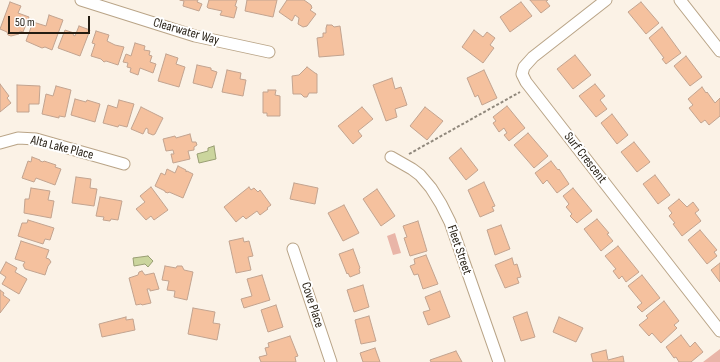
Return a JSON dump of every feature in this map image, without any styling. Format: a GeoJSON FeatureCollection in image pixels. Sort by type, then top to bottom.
{"type":"FeatureCollection","features":[{"type":"Feature","properties":{"kind":"street","name":"Clearwater Way"},"geometry":{"type":"LineString","coordinates":[[81,0],[195,36],[269,52]]}},
{"type":"Feature","properties":{"kind":"street","name":"Surf Crescent"},"geometry":{"type":"LineString","coordinates":[[606,0],[533,57],[526,64],[522,74],[720,331]]}},
{"type":"Feature","properties":{"kind":"street"},"geometry":{"type":"LineString","coordinates":[[680,0],[720,51]]}},
{"type":"Feature","properties":{"kind":"street","name":"Alta Lake Place"},"geometry":{"type":"LineString","coordinates":[[0,143],[18,138],[36,139],[124,164]]}},
{"type":"Feature","properties":{"kind":"street","name":"Fleet Street"},"geometry":{"type":"LineString","coordinates":[[391,157],[420,175],[434,192],[444,209],[453,230],[498,362]]}},
{"type":"Feature","properties":{"kind":"street","name":"Cove Place"},"geometry":{"type":"LineString","coordinates":[[293,249],[331,362]]}},
{"type":"Feature","properties":{"kind":"path"},"geometry":{"type":"LineString","coordinates":[[419,149],[530,86]]}},
{"type":"Feature","properties":{"kind":"shaded area"},"geometry":{"type":"Polygon","coordinates":[[[214,146],[216,159],[199,163],[197,154],[208,151],[208,148],[214,146]]]}},
{"type":"Feature","properties":{"kind":"shaded area"},"geometry":{"type":"Polygon","coordinates":[[[395,233],[401,253],[393,255],[387,236],[395,233]]]}},
{"type":"Feature","properties":{"kind":"shaded area"},"geometry":{"type":"Polygon","coordinates":[[[148,256],[153,261],[148,267],[145,264],[134,266],[133,258],[148,256]]]}},
{"type":"Feature","properties":{"kind":"shaded area"},"geometry":{"type":"Polygon","coordinates":[[[720,349],[720,362],[703,362],[720,349]]]}},
{"type":"Feature","properties":{"kind":"building"},"geometry":{"type":"Polygon","coordinates":[[[180,0],[198,0],[197,2],[202,4],[199,11],[183,6],[184,1],[180,0]]]}},
{"type":"Feature","properties":{"kind":"building"},"geometry":{"type":"Polygon","coordinates":[[[209,0],[237,0],[234,18],[220,15],[222,11],[208,8],[209,0]]]}},
{"type":"Feature","properties":{"kind":"building"},"geometry":{"type":"Polygon","coordinates":[[[247,0],[277,0],[273,17],[245,11],[247,0]]]}},
{"type":"Feature","properties":{"kind":"building"},"geometry":{"type":"Polygon","coordinates":[[[287,0],[304,0],[311,5],[312,8],[310,10],[316,14],[307,26],[303,27],[298,24],[299,18],[295,15],[292,21],[279,12],[287,0]]]}},
{"type":"Feature","properties":{"kind":"building"},"geometry":{"type":"Polygon","coordinates":[[[530,0],[548,0],[546,1],[550,6],[541,13],[530,0]]]}},
{"type":"Feature","properties":{"kind":"building"},"geometry":{"type":"Polygon","coordinates":[[[10,2],[21,6],[18,13],[29,17],[23,32],[20,31],[19,34],[11,36],[8,35],[7,32],[0,29],[10,2]]]}},
{"type":"Feature","properties":{"kind":"building"},"geometry":{"type":"Polygon","coordinates":[[[521,2],[532,16],[510,32],[500,17],[521,2]]]}},
{"type":"Feature","properties":{"kind":"building"},"geometry":{"type":"Polygon","coordinates":[[[641,2],[659,23],[646,34],[628,12],[641,2]]]}},
{"type":"Feature","properties":{"kind":"building"},"geometry":{"type":"Polygon","coordinates":[[[49,15],[63,20],[52,50],[45,47],[42,48],[26,41],[33,22],[46,26],[49,15]]]}},
{"type":"Feature","properties":{"kind":"building"},"geometry":{"type":"Polygon","coordinates":[[[327,25],[332,25],[334,27],[340,26],[344,55],[319,57],[317,38],[323,37],[323,33],[326,33],[327,25]]]}},
{"type":"Feature","properties":{"kind":"building"},"geometry":{"type":"Polygon","coordinates":[[[79,26],[90,30],[80,56],[58,48],[65,30],[74,33],[73,35],[75,36],[79,26]]]}},
{"type":"Feature","properties":{"kind":"building"},"geometry":{"type":"Polygon","coordinates":[[[662,27],[681,53],[666,64],[662,59],[664,58],[649,38],[662,27]]]}},
{"type":"Feature","properties":{"kind":"building"},"geometry":{"type":"Polygon","coordinates":[[[474,30],[483,37],[487,32],[495,38],[490,45],[494,48],[483,63],[462,47],[474,30]]]}},
{"type":"Feature","properties":{"kind":"building"},"geometry":{"type":"Polygon","coordinates":[[[96,31],[109,35],[107,41],[124,47],[118,65],[106,61],[104,62],[101,59],[91,56],[95,44],[92,43],[96,31]]]}},
{"type":"Feature","properties":{"kind":"building"},"geometry":{"type":"Polygon","coordinates":[[[135,43],[145,46],[144,50],[150,51],[149,55],[152,56],[150,62],[156,64],[153,73],[140,68],[138,75],[130,72],[131,68],[127,67],[128,63],[123,62],[126,54],[131,56],[135,43]]]}},
{"type":"Feature","properties":{"kind":"building"},"geometry":{"type":"Polygon","coordinates":[[[166,54],[178,58],[176,64],[185,67],[179,87],[158,81],[166,54]]]}},
{"type":"Feature","properties":{"kind":"building"},"geometry":{"type":"Polygon","coordinates":[[[575,55],[591,75],[573,89],[557,69],[575,55]]]}},
{"type":"Feature","properties":{"kind":"building"},"geometry":{"type":"Polygon","coordinates":[[[686,56],[702,77],[690,86],[674,66],[686,56]]]}},
{"type":"Feature","properties":{"kind":"building"},"geometry":{"type":"Polygon","coordinates":[[[197,65],[211,68],[211,70],[217,72],[212,88],[193,83],[197,65]]]}},
{"type":"Feature","properties":{"kind":"building"},"geometry":{"type":"Polygon","coordinates":[[[307,67],[317,74],[317,93],[309,93],[307,97],[304,97],[301,94],[293,94],[292,76],[299,75],[307,67]]]}},
{"type":"Feature","properties":{"kind":"building"},"geometry":{"type":"Polygon","coordinates":[[[227,70],[241,73],[240,79],[246,80],[243,96],[222,92],[227,70]]]}},
{"type":"Feature","properties":{"kind":"building"},"geometry":{"type":"Polygon","coordinates":[[[484,70],[497,98],[482,105],[478,95],[475,97],[467,78],[484,70]]]}},
{"type":"Feature","properties":{"kind":"building"},"geometry":{"type":"Polygon","coordinates":[[[392,78],[395,89],[401,87],[407,105],[395,109],[397,117],[386,121],[373,85],[392,78]]]}},
{"type":"Feature","properties":{"kind":"building"},"geometry":{"type":"Polygon","coordinates":[[[0,84],[9,96],[7,98],[11,103],[0,112],[0,84]]]}},
{"type":"Feature","properties":{"kind":"building"},"geometry":{"type":"Polygon","coordinates":[[[595,84],[605,96],[600,100],[607,109],[596,117],[579,96],[595,84]]]}},
{"type":"Feature","properties":{"kind":"building"},"geometry":{"type":"Polygon","coordinates":[[[17,85],[40,86],[39,104],[29,104],[29,112],[17,112],[17,85]]]}},
{"type":"Feature","properties":{"kind":"building"},"geometry":{"type":"Polygon","coordinates":[[[56,86],[71,90],[65,117],[59,116],[59,118],[42,114],[46,94],[53,96],[56,86]]]}},
{"type":"Feature","properties":{"kind":"building"},"geometry":{"type":"Polygon","coordinates":[[[702,87],[715,103],[720,98],[720,116],[709,125],[705,120],[701,123],[689,108],[693,105],[688,99],[702,87]]]}},
{"type":"Feature","properties":{"kind":"building"},"geometry":{"type":"Polygon","coordinates":[[[268,90],[276,90],[275,95],[280,96],[280,116],[267,116],[267,113],[263,113],[263,92],[268,92],[268,90]]]}},
{"type":"Feature","properties":{"kind":"building"},"geometry":{"type":"Polygon","coordinates":[[[75,99],[86,102],[87,100],[100,104],[95,122],[71,115],[75,99]]]}},
{"type":"Feature","properties":{"kind":"building"},"geometry":{"type":"Polygon","coordinates":[[[119,100],[134,104],[127,127],[119,125],[118,127],[103,123],[108,105],[117,108],[119,100]]]}},
{"type":"Feature","properties":{"kind":"building"},"geometry":{"type":"Polygon","coordinates":[[[507,106],[525,128],[509,141],[504,135],[507,133],[504,128],[499,132],[493,123],[496,121],[493,117],[507,106]]]}},
{"type":"Feature","properties":{"kind":"building"},"geometry":{"type":"Polygon","coordinates":[[[141,107],[163,118],[155,134],[153,135],[148,133],[148,129],[146,128],[143,134],[131,129],[141,107]]]}},
{"type":"Feature","properties":{"kind":"building"},"geometry":{"type":"Polygon","coordinates":[[[362,107],[373,119],[358,131],[362,136],[353,144],[338,126],[362,107]]]}},
{"type":"Feature","properties":{"kind":"building"},"geometry":{"type":"Polygon","coordinates":[[[425,107],[443,121],[427,140],[410,126],[425,107]]]}},
{"type":"Feature","properties":{"kind":"building"},"geometry":{"type":"Polygon","coordinates":[[[612,114],[628,135],[617,144],[601,123],[612,114]]]}},
{"type":"Feature","properties":{"kind":"building"},"geometry":{"type":"Polygon","coordinates":[[[528,133],[548,156],[534,168],[514,145],[528,133]]]}},
{"type":"Feature","properties":{"kind":"building"},"geometry":{"type":"Polygon","coordinates":[[[190,134],[192,142],[196,142],[197,145],[194,147],[194,150],[188,151],[190,159],[173,163],[171,154],[174,154],[173,150],[166,151],[163,139],[175,136],[176,138],[190,134]]]}},
{"type":"Feature","properties":{"kind":"building"},"geometry":{"type":"Polygon","coordinates":[[[634,142],[650,162],[637,172],[621,152],[634,142]]]}},
{"type":"Feature","properties":{"kind":"building"},"geometry":{"type":"Polygon","coordinates":[[[461,148],[478,170],[466,180],[449,158],[461,148]]]}},
{"type":"Feature","properties":{"kind":"building"},"geometry":{"type":"Polygon","coordinates":[[[32,157],[43,162],[56,165],[55,167],[61,169],[55,185],[36,178],[34,182],[22,178],[28,161],[31,162],[32,157]]]}},
{"type":"Feature","properties":{"kind":"building"},"geometry":{"type":"Polygon","coordinates":[[[551,161],[558,170],[559,169],[569,184],[557,193],[547,180],[543,184],[535,173],[551,161]]]}},
{"type":"Feature","properties":{"kind":"building"},"geometry":{"type":"Polygon","coordinates":[[[178,166],[186,170],[186,172],[187,171],[193,174],[183,198],[169,192],[165,192],[155,186],[161,173],[165,175],[167,169],[175,173],[178,166]]]}},
{"type":"Feature","properties":{"kind":"building"},"geometry":{"type":"Polygon","coordinates":[[[655,175],[670,195],[658,204],[643,184],[655,175]]]}},
{"type":"Feature","properties":{"kind":"building"},"geometry":{"type":"Polygon","coordinates":[[[76,177],[91,179],[90,188],[97,189],[94,206],[72,203],[76,177]]]}},
{"type":"Feature","properties":{"kind":"building"},"geometry":{"type":"Polygon","coordinates":[[[484,182],[495,206],[492,207],[494,211],[480,217],[468,190],[484,182]]]}},
{"type":"Feature","properties":{"kind":"building"},"geometry":{"type":"Polygon","coordinates":[[[294,183],[318,188],[315,204],[290,199],[294,183]]]}},
{"type":"Feature","properties":{"kind":"building"},"geometry":{"type":"Polygon","coordinates":[[[151,187],[168,210],[154,220],[151,216],[146,220],[136,209],[145,202],[140,196],[151,187]]]}},
{"type":"Feature","properties":{"kind":"building"},"geometry":{"type":"Polygon","coordinates":[[[249,187],[251,190],[254,188],[258,192],[260,190],[271,205],[260,215],[257,211],[246,219],[243,216],[236,222],[224,207],[249,187]]]}},
{"type":"Feature","properties":{"kind":"building"},"geometry":{"type":"Polygon","coordinates":[[[31,188],[50,191],[48,200],[54,201],[51,218],[24,213],[25,199],[29,199],[31,188]]]}},
{"type":"Feature","properties":{"kind":"building"},"geometry":{"type":"Polygon","coordinates":[[[573,188],[592,211],[577,223],[570,216],[572,214],[566,207],[569,204],[563,196],[573,188]]]}},
{"type":"Feature","properties":{"kind":"building"},"geometry":{"type":"Polygon","coordinates":[[[377,189],[395,216],[381,226],[363,199],[377,189]]]}},
{"type":"Feature","properties":{"kind":"building"},"geometry":{"type":"Polygon","coordinates":[[[100,197],[122,201],[118,220],[103,220],[104,217],[96,216],[100,197]]]}},
{"type":"Feature","properties":{"kind":"building"},"geometry":{"type":"Polygon","coordinates":[[[679,199],[687,207],[693,202],[699,210],[695,213],[701,221],[682,236],[673,224],[675,223],[669,216],[672,213],[668,208],[679,199]]]}},
{"type":"Feature","properties":{"kind":"building"},"geometry":{"type":"Polygon","coordinates":[[[344,205],[359,233],[343,241],[328,213],[344,205]]]}},
{"type":"Feature","properties":{"kind":"building"},"geometry":{"type":"Polygon","coordinates":[[[597,219],[609,233],[607,234],[613,241],[601,251],[584,229],[597,219]]]}},
{"type":"Feature","properties":{"kind":"building"},"geometry":{"type":"Polygon","coordinates":[[[28,220],[54,228],[50,240],[45,239],[43,244],[18,236],[22,223],[27,223],[28,220]]]}},
{"type":"Feature","properties":{"kind":"building"},"geometry":{"type":"Polygon","coordinates":[[[418,221],[427,251],[410,256],[404,238],[407,237],[403,226],[418,221]]]}},
{"type":"Feature","properties":{"kind":"building"},"geometry":{"type":"Polygon","coordinates":[[[501,225],[510,249],[495,255],[487,230],[501,225]]]}},
{"type":"Feature","properties":{"kind":"building"},"geometry":{"type":"Polygon","coordinates":[[[700,230],[717,250],[714,252],[717,256],[707,264],[688,240],[700,230]]]}},
{"type":"Feature","properties":{"kind":"building"},"geometry":{"type":"Polygon","coordinates":[[[243,238],[244,242],[249,241],[253,256],[248,257],[251,270],[236,273],[229,241],[243,238]]]}},
{"type":"Feature","properties":{"kind":"building"},"geometry":{"type":"Polygon","coordinates":[[[21,241],[49,250],[46,258],[51,262],[45,275],[25,269],[23,265],[25,262],[15,259],[21,241]]]}},
{"type":"Feature","properties":{"kind":"building"},"geometry":{"type":"Polygon","coordinates":[[[618,246],[639,272],[626,282],[622,276],[619,279],[613,271],[616,269],[605,256],[618,246]]]}},
{"type":"Feature","properties":{"kind":"building"},"geometry":{"type":"Polygon","coordinates":[[[353,249],[360,268],[360,273],[350,277],[348,273],[347,274],[339,254],[353,249]]]}},
{"type":"Feature","properties":{"kind":"building"},"geometry":{"type":"Polygon","coordinates":[[[426,255],[438,284],[423,289],[418,274],[414,275],[410,266],[415,264],[414,259],[426,255]]]}},
{"type":"Feature","properties":{"kind":"building"},"geometry":{"type":"Polygon","coordinates":[[[512,258],[514,265],[517,264],[521,277],[517,278],[519,283],[505,288],[495,265],[512,258]]]}},
{"type":"Feature","properties":{"kind":"building"},"geometry":{"type":"Polygon","coordinates":[[[6,262],[17,268],[15,272],[27,279],[19,294],[2,284],[6,277],[0,273],[6,262]]]}},
{"type":"Feature","properties":{"kind":"building"},"geometry":{"type":"Polygon","coordinates":[[[720,263],[720,282],[711,270],[720,263]]]}},
{"type":"Feature","properties":{"kind":"building"},"geometry":{"type":"Polygon","coordinates":[[[165,266],[176,268],[177,266],[182,266],[184,270],[193,272],[187,300],[174,297],[175,291],[167,290],[169,281],[162,280],[165,266]]]}},
{"type":"Feature","properties":{"kind":"building"},"geometry":{"type":"Polygon","coordinates":[[[142,271],[145,275],[154,273],[159,289],[150,291],[150,289],[147,289],[151,303],[136,305],[129,278],[138,275],[139,272],[142,271]]]}},
{"type":"Feature","properties":{"kind":"building"},"geometry":{"type":"Polygon","coordinates":[[[262,275],[270,300],[244,308],[241,299],[252,296],[247,279],[262,275]]]}},
{"type":"Feature","properties":{"kind":"building"},"geometry":{"type":"Polygon","coordinates":[[[642,275],[660,298],[642,312],[637,307],[642,303],[628,286],[642,275]]]}},
{"type":"Feature","properties":{"kind":"building"},"geometry":{"type":"Polygon","coordinates":[[[363,285],[369,307],[354,312],[347,290],[363,285]]]}},
{"type":"Feature","properties":{"kind":"building"},"geometry":{"type":"Polygon","coordinates":[[[0,290],[4,293],[3,295],[10,300],[0,313],[0,290]]]}},
{"type":"Feature","properties":{"kind":"building"},"geometry":{"type":"Polygon","coordinates":[[[440,291],[450,317],[428,325],[423,312],[430,310],[425,297],[440,291]]]}},
{"type":"Feature","properties":{"kind":"building"},"geometry":{"type":"Polygon","coordinates":[[[664,301],[679,321],[674,325],[677,328],[661,343],[652,333],[649,336],[639,325],[648,318],[646,316],[664,301]]]}},
{"type":"Feature","properties":{"kind":"building"},"geometry":{"type":"Polygon","coordinates":[[[276,305],[283,327],[268,332],[261,310],[276,305]]]}},
{"type":"Feature","properties":{"kind":"building"},"geometry":{"type":"Polygon","coordinates":[[[193,308],[215,312],[213,323],[220,324],[217,340],[188,334],[193,308]]]}},
{"type":"Feature","properties":{"kind":"building"},"geometry":{"type":"Polygon","coordinates":[[[527,312],[535,337],[521,341],[513,317],[527,312]]]}},
{"type":"Feature","properties":{"kind":"building"},"geometry":{"type":"Polygon","coordinates":[[[369,316],[376,341],[361,344],[355,320],[369,316]]]}},
{"type":"Feature","properties":{"kind":"building"},"geometry":{"type":"Polygon","coordinates":[[[126,317],[126,320],[133,319],[135,330],[102,337],[99,324],[126,317]]]}},
{"type":"Feature","properties":{"kind":"building"},"geometry":{"type":"Polygon","coordinates":[[[559,317],[583,328],[576,342],[553,332],[559,317]]]}},
{"type":"Feature","properties":{"kind":"building"},"geometry":{"type":"Polygon","coordinates":[[[681,335],[690,347],[695,342],[703,352],[691,362],[679,362],[666,347],[681,335]]]}},
{"type":"Feature","properties":{"kind":"building"},"geometry":{"type":"Polygon","coordinates":[[[290,336],[298,356],[295,357],[296,362],[261,362],[259,357],[267,355],[265,348],[269,347],[268,343],[290,336]]]}},
{"type":"Feature","properties":{"kind":"building"},"geometry":{"type":"Polygon","coordinates":[[[375,348],[380,362],[363,362],[360,353],[375,348]]]}},
{"type":"Feature","properties":{"kind":"building"},"geometry":{"type":"Polygon","coordinates":[[[606,350],[608,360],[623,356],[624,362],[593,362],[591,354],[606,350]]]}},
{"type":"Feature","properties":{"kind":"building"},"geometry":{"type":"Polygon","coordinates":[[[456,351],[462,362],[431,362],[430,360],[456,351]]]}}]}
